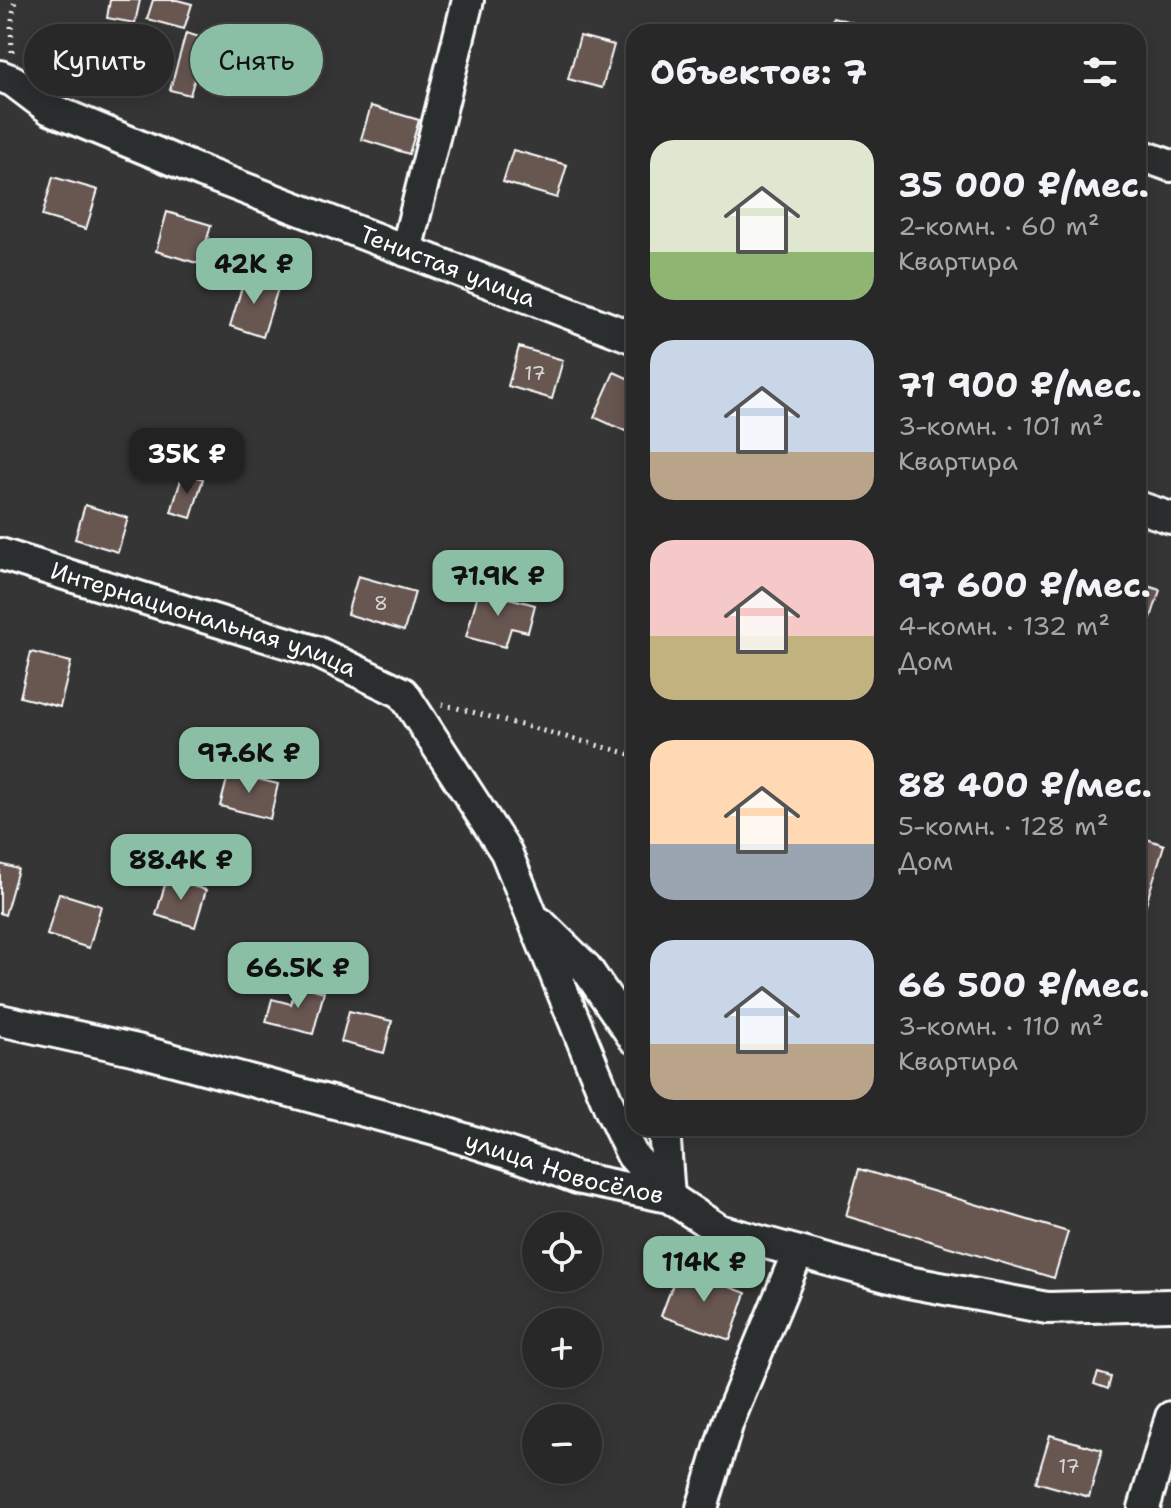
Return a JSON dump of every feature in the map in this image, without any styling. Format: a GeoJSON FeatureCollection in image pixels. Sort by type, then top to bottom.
{"type":"FeatureCollection","features":[{"type":"Feature","properties":{"kind":"street"},"geometry":{"type":"LineString","coordinates":[[406,251],[468,0]]}},
{"type":"Feature","properties":{"kind":"street","name":"Тенистая улица"},"geometry":{"type":"LineString","coordinates":[[7,78],[50,109],[202,172],[626,335]]}},
{"type":"Feature","properties":{"kind":"street"},"geometry":{"type":"LineString","coordinates":[[1146,157],[1171,166]]}},
{"type":"Feature","properties":{"kind":"street"},"geometry":{"type":"LineString","coordinates":[[1146,510],[1171,518]]}},
{"type":"Feature","properties":{"kind":"street","name":"Интернациональная улица"},"geometry":{"type":"LineString","coordinates":[[0,554],[317,652],[403,693]]}},
{"type":"Feature","properties":{"kind":"street"},"geometry":{"type":"LineString","coordinates":[[403,693],[506,852],[611,1111],[632,1155],[669,1197]]}},
{"type":"Feature","properties":{"kind":"street"},"geometry":{"type":"LineString","coordinates":[[531,913],[586,968],[626,1026]]}},
{"type":"Feature","properties":{"kind":"street","name":"улица Новосёлов"},"geometry":{"type":"LineString","coordinates":[[0,1020],[137,1050],[439,1131],[577,1178],[669,1197],[719,1230],[908,1282],[1047,1308],[1171,1305]]}},
{"type":"Feature","properties":{"kind":"street"},"geometry":{"type":"LineString","coordinates":[[665,1136],[669,1197]]}},
{"type":"Feature","properties":{"kind":"street"},"geometry":{"type":"LineString","coordinates":[[702,1508],[728,1422],[798,1252]]}},
{"type":"Feature","properties":{"kind":"street"},"geometry":{"type":"LineString","coordinates":[[1144,1508],[1171,1417]]}},
{"type":"Feature","properties":{"kind":"path"},"geometry":{"type":"LineString","coordinates":[[7,78],[15,0]]}},
{"type":"Feature","properties":{"kind":"path"},"geometry":{"type":"LineString","coordinates":[[403,693],[626,753]]}},
{"type":"Feature","properties":{"kind":"building"},"geometry":{"type":"Polygon","coordinates":[[[110,0],[140,0],[135,23],[107,18],[110,0]]]}},
{"type":"Feature","properties":{"kind":"building"},"geometry":{"type":"Polygon","coordinates":[[[153,0],[177,0],[192,4],[184,29],[147,19],[153,0]]]}},
{"type":"Feature","properties":{"kind":"building"},"geometry":{"type":"Polygon","coordinates":[[[833,17],[858,24],[831,24],[833,17]]]}},
{"type":"Feature","properties":{"kind":"building"},"geometry":{"type":"Polygon","coordinates":[[[186,33],[190,34],[190,95],[174,91],[174,76],[186,33]]]}},
{"type":"Feature","properties":{"kind":"building"},"geometry":{"type":"Polygon","coordinates":[[[580,36],[614,45],[602,88],[568,79],[580,36]]]}},
{"type":"Feature","properties":{"kind":"building"},"geometry":{"type":"Polygon","coordinates":[[[371,106],[419,120],[409,154],[361,139],[371,106]]]}},
{"type":"Feature","properties":{"kind":"building"},"geometry":{"type":"Polygon","coordinates":[[[513,150],[567,165],[557,198],[503,182],[513,150]]]}},
{"type":"Feature","properties":{"kind":"building"},"geometry":{"type":"Polygon","coordinates":[[[53,177],[98,190],[86,229],[42,216],[53,177]]]}},
{"type":"Feature","properties":{"kind":"building"},"geometry":{"type":"Polygon","coordinates":[[[167,212],[211,225],[200,264],[156,251],[167,212]]]}},
{"type":"Feature","properties":{"kind":"building"},"geometry":{"type":"Polygon","coordinates":[[[246,274],[279,285],[263,337],[230,326],[246,274]]]}},
{"type":"Feature","properties":{"kind":"building"},"geometry":{"type":"Polygon","coordinates":[[[519,347],[563,360],[552,399],[508,386],[519,347]]]}},
{"type":"Feature","properties":{"kind":"building"},"geometry":{"type":"Polygon","coordinates":[[[614,372],[626,377],[626,431],[594,417],[614,372]]]}},
{"type":"Feature","properties":{"kind":"building"},"geometry":{"type":"Polygon","coordinates":[[[183,473],[203,479],[191,518],[171,512],[183,473]]]}},
{"type":"Feature","properties":{"kind":"building"},"geometry":{"type":"Polygon","coordinates":[[[85,505],[128,518],[118,552],[75,539],[85,505]]]}},
{"type":"Feature","properties":{"kind":"building"},"geometry":{"type":"Polygon","coordinates":[[[358,576],[415,592],[404,631],[347,614],[358,576]]]}},
{"type":"Feature","properties":{"kind":"building"},"geometry":{"type":"Polygon","coordinates":[[[1146,586],[1160,590],[1146,633],[1146,586]]]}},
{"type":"Feature","properties":{"kind":"building"},"geometry":{"type":"Polygon","coordinates":[[[479,590],[535,605],[528,632],[511,628],[505,647],[466,637],[479,590]]]}},
{"type":"Feature","properties":{"kind":"building"},"geometry":{"type":"Polygon","coordinates":[[[31,652],[71,662],[60,707],[20,697],[31,652]]]}},
{"type":"Feature","properties":{"kind":"building"},"geometry":{"type":"Polygon","coordinates":[[[229,772],[278,784],[270,819],[220,806],[229,772]]]}},
{"type":"Feature","properties":{"kind":"building"},"geometry":{"type":"Polygon","coordinates":[[[1146,839],[1164,845],[1146,904],[1146,839]]]}},
{"type":"Feature","properties":{"kind":"building"},"geometry":{"type":"Polygon","coordinates":[[[0,864],[18,869],[5,915],[0,913],[0,864]]]}},
{"type":"Feature","properties":{"kind":"building"},"geometry":{"type":"Polygon","coordinates":[[[167,878],[206,890],[195,927],[156,915],[167,878]]]}},
{"type":"Feature","properties":{"kind":"building"},"geometry":{"type":"Polygon","coordinates":[[[59,893],[101,906],[89,948],[47,935],[59,893]]]}},
{"type":"Feature","properties":{"kind":"building"},"geometry":{"type":"Polygon","coordinates":[[[296,984],[324,992],[313,1034],[266,1022],[272,999],[291,1004],[296,984]]]}},
{"type":"Feature","properties":{"kind":"building"},"geometry":{"type":"Polygon","coordinates":[[[349,1011],[392,1021],[384,1053],[341,1042],[349,1011]]]}},
{"type":"Feature","properties":{"kind":"building"},"geometry":{"type":"Polygon","coordinates":[[[859,1169],[1068,1232],[1054,1278],[846,1216],[859,1169]]]}},
{"type":"Feature","properties":{"kind":"building"},"geometry":{"type":"Polygon","coordinates":[[[679,1268],[746,1293],[730,1340],[661,1316],[679,1268]]]}},
{"type":"Feature","properties":{"kind":"building"},"geometry":{"type":"Polygon","coordinates":[[[1098,1373],[1111,1377],[1108,1389],[1094,1384],[1098,1373]]]}},
{"type":"Feature","properties":{"kind":"building"},"geometry":{"type":"Polygon","coordinates":[[[1050,1435],[1102,1450],[1089,1497],[1036,1482],[1050,1435]]]}}]}
